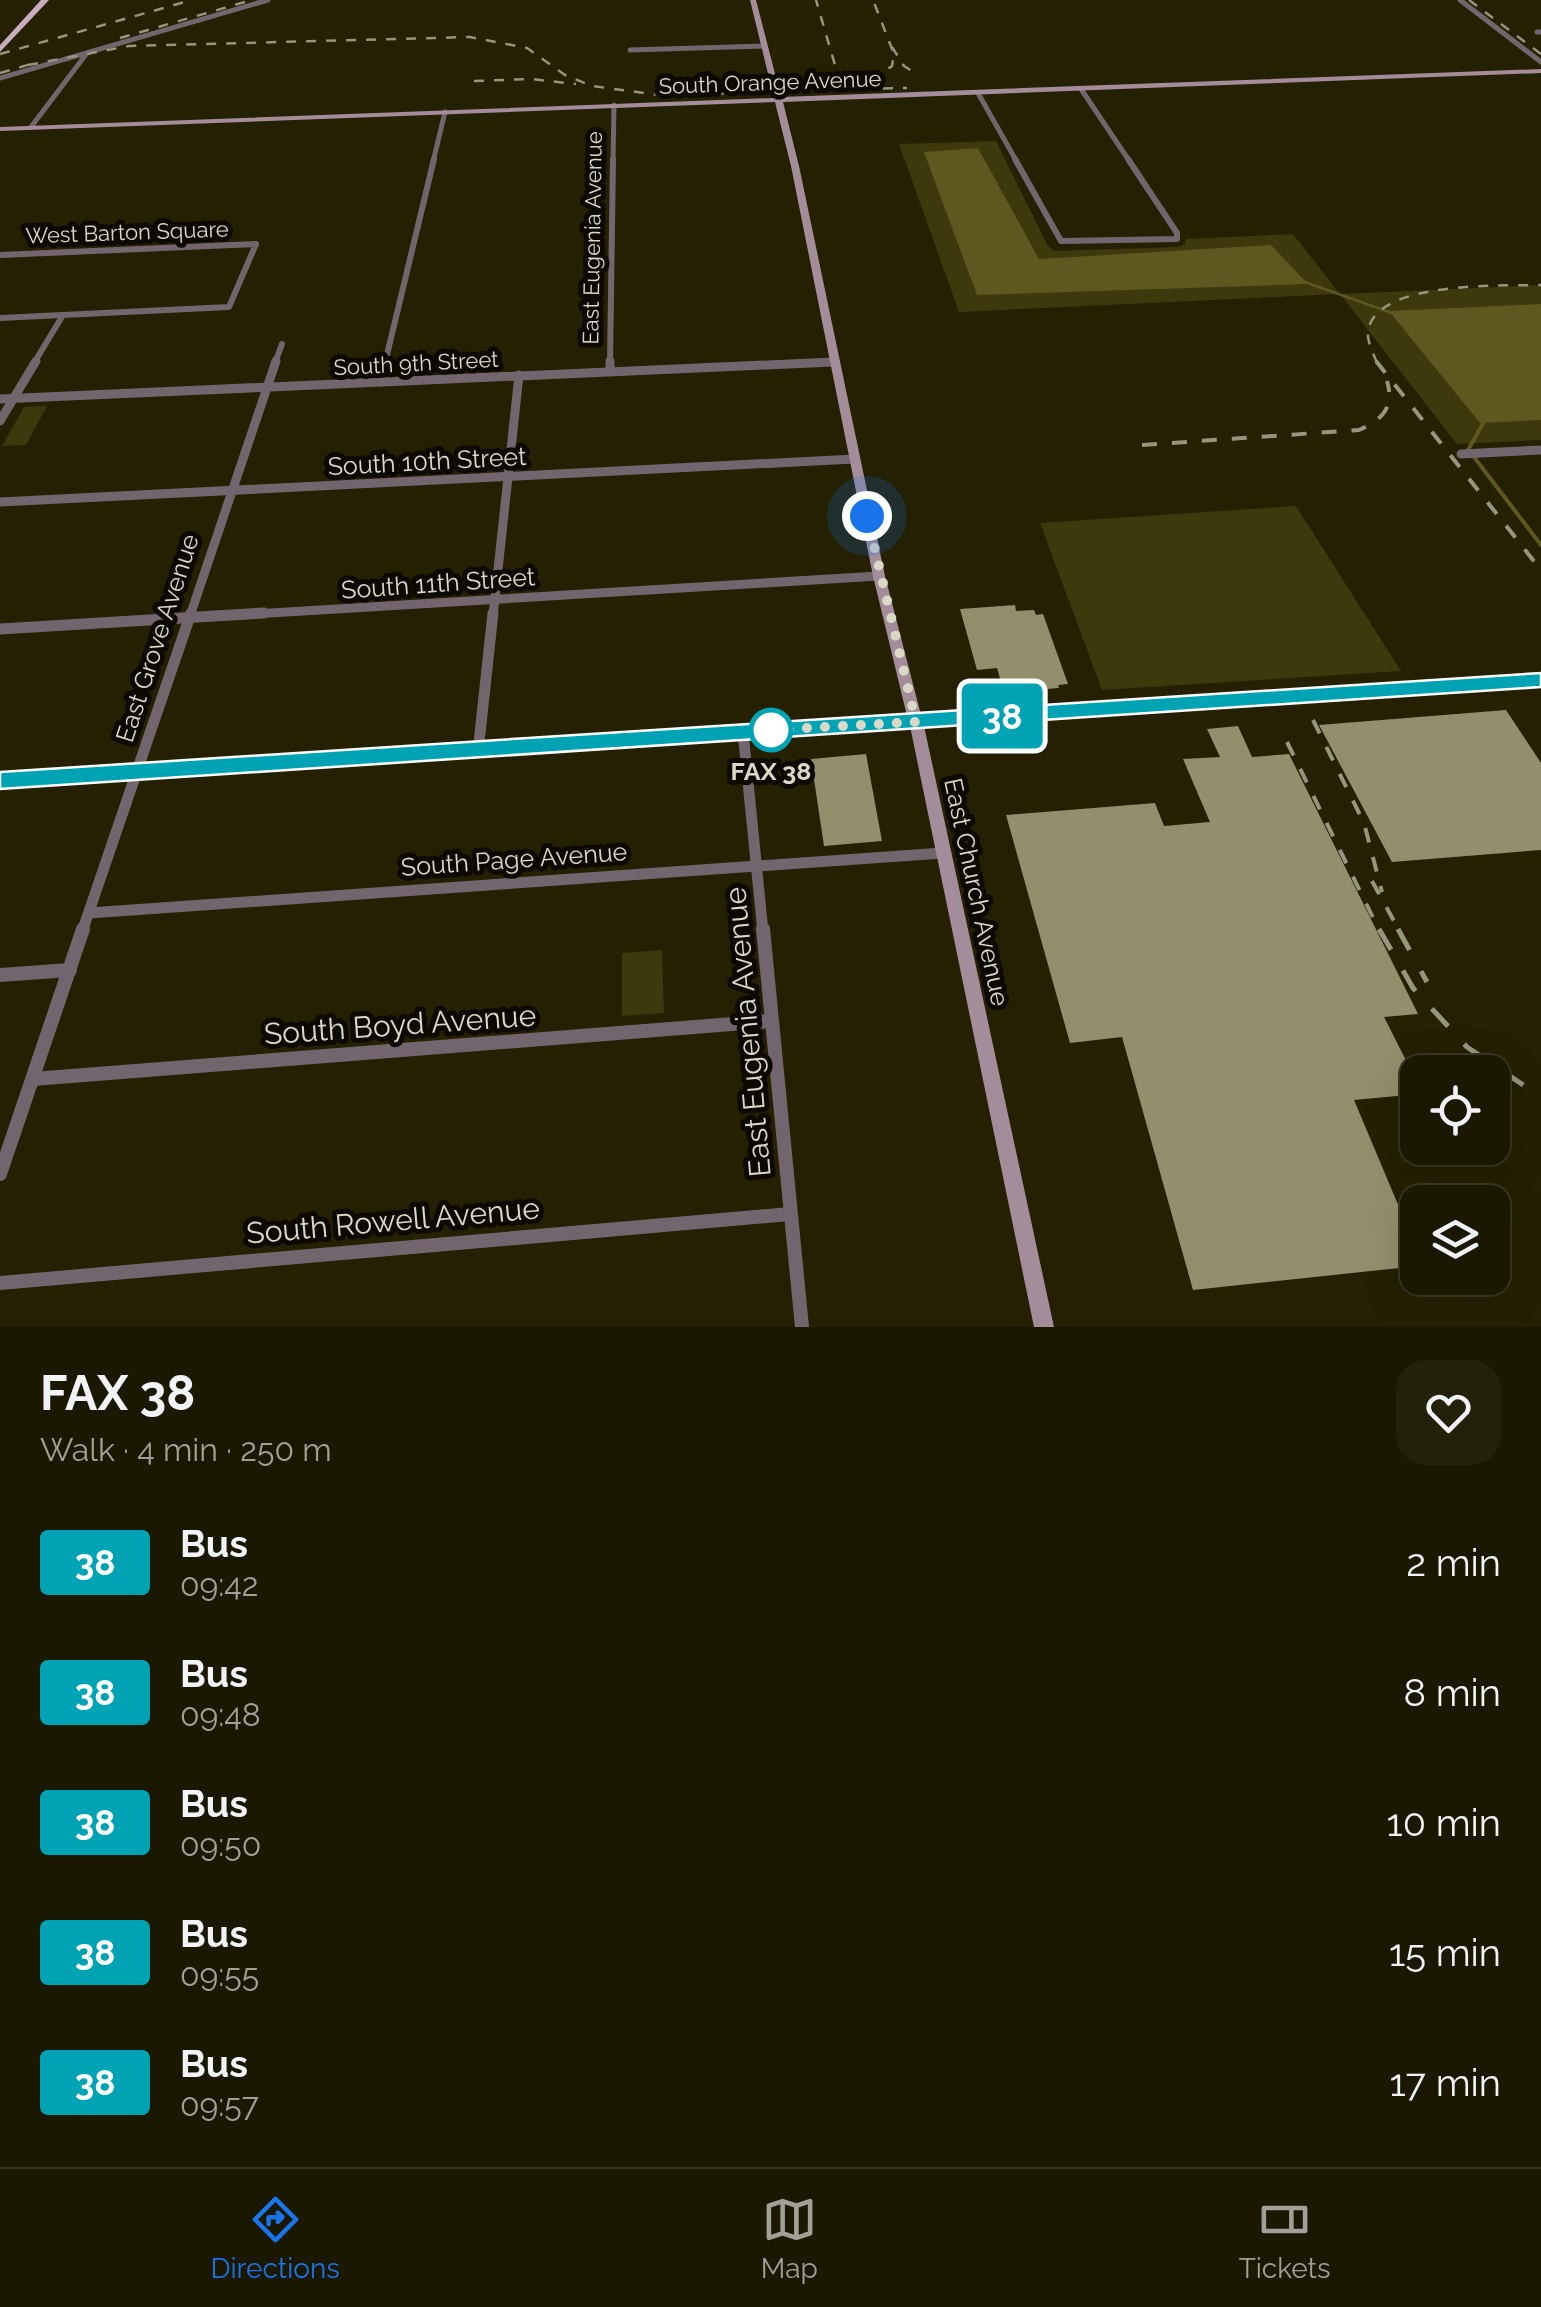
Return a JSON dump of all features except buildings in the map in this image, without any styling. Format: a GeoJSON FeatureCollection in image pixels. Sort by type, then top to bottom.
{"type":"FeatureCollection","features":[{"type":"Feature","properties":{"kind":"main road"},"geometry":{"type":"LineString","coordinates":[[0,40],[34,0]]}},
{"type":"Feature","properties":{"kind":"main road"},"geometry":{"type":"LineString","coordinates":[[0,50],[47,0]]}},
{"type":"Feature","properties":{"kind":"main road","name":"East Church Avenue"},"geometry":{"type":"LineString","coordinates":[[753,0],[795,166],[833,362],[879,576],[916,722],[1044,1327]]}},
{"type":"Feature","properties":{"kind":"main road","name":"South Orange Avenue"},"geometry":{"type":"LineString","coordinates":[[0,128],[1541,71]]}},
{"type":"Feature","properties":{"kind":"main road"},"geometry":{"type":"LineString","coordinates":[[0,780],[478,752],[1541,680]]}},
{"type":"Feature","properties":{"kind":"street"},"geometry":{"type":"LineString","coordinates":[[0,78],[268,0]]}},
{"type":"Feature","properties":{"kind":"street"},"geometry":{"type":"LineString","coordinates":[[1460,0],[1541,62]]}},
{"type":"Feature","properties":{"kind":"street"},"geometry":{"type":"LineString","coordinates":[[630,50],[764,46]]}},
{"type":"Feature","properties":{"kind":"street"},"geometry":{"type":"LineString","coordinates":[[32,126],[88,52]]}},
{"type":"Feature","properties":{"kind":"street"},"geometry":{"type":"LineString","coordinates":[[978,93],[1061,241],[1178,238],[1081,88]]}},
{"type":"Feature","properties":{"kind":"street","name":"East Eugenia Avenue"},"geometry":{"type":"LineString","coordinates":[[610,371],[614,105]]}},
{"type":"Feature","properties":{"kind":"street"},"geometry":{"type":"LineString","coordinates":[[381,382],[445,112]]}},
{"type":"Feature","properties":{"kind":"street","name":"West Barton Square"},"geometry":{"type":"LineString","coordinates":[[0,255],[256,244],[229,308],[63,316]]}},
{"type":"Feature","properties":{"kind":"street"},"geometry":{"type":"LineString","coordinates":[[0,318],[63,316]]}},
{"type":"Feature","properties":{"kind":"street"},"geometry":{"type":"LineString","coordinates":[[0,421],[63,316]]}},
{"type":"Feature","properties":{"kind":"street","name":"East Grove Avenue"},"geometry":{"type":"LineString","coordinates":[[0,1174],[185,620],[282,344]]}},
{"type":"Feature","properties":{"kind":"street","name":"South 9th Street"},"geometry":{"type":"LineString","coordinates":[[0,399],[833,362]]}},
{"type":"Feature","properties":{"kind":"street"},"geometry":{"type":"LineString","coordinates":[[478,752],[519,375]]}},
{"type":"Feature","properties":{"kind":"street"},"geometry":{"type":"LineString","coordinates":[[1461,454],[1541,450]]}},
{"type":"Feature","properties":{"kind":"street","name":"South 10th Street"},"geometry":{"type":"LineString","coordinates":[[0,502],[855,459]]}},
{"type":"Feature","properties":{"kind":"street","name":"South 11th Street"},"geometry":{"type":"LineString","coordinates":[[0,629],[879,576]]}},
{"type":"Feature","properties":{"kind":"street","name":"East Eugenia Avenue"},"geometry":{"type":"LineString","coordinates":[[743,732],[802,1327]]}},
{"type":"Feature","properties":{"kind":"street","name":"South Page Avenue"},"geometry":{"type":"LineString","coordinates":[[89,912],[943,853]]}},
{"type":"Feature","properties":{"kind":"street"},"geometry":{"type":"LineString","coordinates":[[0,975],[70,970]]}},
{"type":"Feature","properties":{"kind":"street","name":"South Boyd Avenue"},"geometry":{"type":"LineString","coordinates":[[33,1079],[772,1021]]}},
{"type":"Feature","properties":{"kind":"street","name":"South Rowell Avenue"},"geometry":{"type":"LineString","coordinates":[[0,1283],[790,1214]]}},
{"type":"Feature","properties":{"kind":"shaded area"},"geometry":{"type":"Polygon","coordinates":[[[996,141],[1048,246],[1055,251],[1177,247],[1185,244],[1186,239],[1293,234],[1340,294],[959,312],[899,144],[996,141]]]}},
{"type":"Feature","properties":{"kind":"shaded area"},"geometry":{"type":"Polygon","coordinates":[[[978,148],[1039,259],[1271,245],[1308,284],[977,295],[924,152],[978,148]]]}},
{"type":"Feature","properties":{"kind":"shaded area"},"geometry":{"type":"Polygon","coordinates":[[[1541,285],[1541,440],[1457,444],[1340,294],[1541,285]]]}},
{"type":"Feature","properties":{"kind":"shaded area"},"geometry":{"type":"Polygon","coordinates":[[[1541,304],[1541,420],[1480,423],[1389,311],[1541,304]]]}},
{"type":"Feature","properties":{"kind":"shaded area"},"geometry":{"type":"Polygon","coordinates":[[[47,406],[26,445],[2,446],[24,407],[47,406]]]}},
{"type":"Feature","properties":{"kind":"shaded area"},"geometry":{"type":"Polygon","coordinates":[[[1296,506],[1401,671],[1102,690],[1040,523],[1296,506]]]}},
{"type":"Feature","properties":{"kind":"shaded area"},"geometry":{"type":"Polygon","coordinates":[[[662,950],[664,1013],[622,1016],[622,953],[662,950]]]}},
{"type":"Feature","properties":{"kind":"waterway"},"geometry":{"type":"LineString","coordinates":[[1302,281],[1392,313]]}},
{"type":"Feature","properties":{"kind":"waterway"},"geometry":{"type":"LineString","coordinates":[[1468,450],[1485,420]]}},
{"type":"Feature","properties":{"kind":"waterway"},"geometry":{"type":"LineString","coordinates":[[1474,457],[1541,545]]}},
{"type":"Feature","properties":{"kind":"railway"},"geometry":{"type":"LineString","coordinates":[[0,54],[192,0]]}},
{"type":"Feature","properties":{"kind":"railway"},"geometry":{"type":"LineString","coordinates":[[120,38],[252,0]]}},
{"type":"Feature","properties":{"kind":"railway"},"geometry":{"type":"LineString","coordinates":[[805,88],[826,78],[835,65],[816,0]]}},
{"type":"Feature","properties":{"kind":"railway"},"geometry":{"type":"LineString","coordinates":[[28,65],[129,46],[470,37],[527,48],[565,75],[592,86],[667,96],[839,89],[872,80],[892,66],[894,54],[873,0]]}},
{"type":"Feature","properties":{"kind":"railway"},"geometry":{"type":"LineString","coordinates":[[1469,0],[1541,54]]}},
{"type":"Feature","properties":{"kind":"railway"},"geometry":{"type":"LineString","coordinates":[[892,47],[904,66],[918,75]]}},
{"type":"Feature","properties":{"kind":"railway"},"geometry":{"type":"LineString","coordinates":[[0,73],[38,62]]}},
{"type":"Feature","properties":{"kind":"railway"},"geometry":{"type":"LineString","coordinates":[[474,81],[531,79],[576,84]]}},
{"type":"Feature","properties":{"kind":"railway"},"geometry":{"type":"LineString","coordinates":[[863,89],[907,88]]}},
{"type":"Feature","properties":{"kind":"railway"},"geometry":{"type":"LineString","coordinates":[[1376,362],[1368,333],[1375,316],[1391,303],[1442,290],[1541,285]]}},
{"type":"Feature","properties":{"kind":"railway"},"geometry":{"type":"LineString","coordinates":[[1376,362],[1541,570]]}},
{"type":"Feature","properties":{"kind":"railway"},"geometry":{"type":"LineString","coordinates":[[1142,445],[1359,430],[1385,412],[1389,398],[1387,381]]}},
{"type":"Feature","properties":{"kind":"railway"},"geometry":{"type":"LineString","coordinates":[[1313,720],[1364,823],[1382,892]]}},
{"type":"Feature","properties":{"kind":"railway"},"geometry":{"type":"LineString","coordinates":[[1287,742],[1380,932]]}},
{"type":"Feature","properties":{"kind":"railway"},"geometry":{"type":"LineString","coordinates":[[1372,881],[1400,932]]}},
{"type":"Feature","properties":{"kind":"railway"},"geometry":{"type":"LineString","coordinates":[[1379,929],[1413,988],[1467,1047],[1541,1097]]}},
{"type":"Feature","properties":{"kind":"railway"},"geometry":{"type":"LineString","coordinates":[[1398,929],[1427,982]]}},
{"type":"Feature","properties":{"kind":"bus line","name":"38"},"geometry":{"type":"LineString","coordinates":[[0,780],[478,752],[1541,680]]}},
{"type":"Feature","properties":{"kind":"place","name":"FAX 38"},"geometry":{"type":"Point","coordinates":[771,730]}},
{"type":"Feature","properties":{"kind":"route"},"geometry":{"type":"LineString","coordinates":[[771,730],[916,722],[867,516]]}}]}
